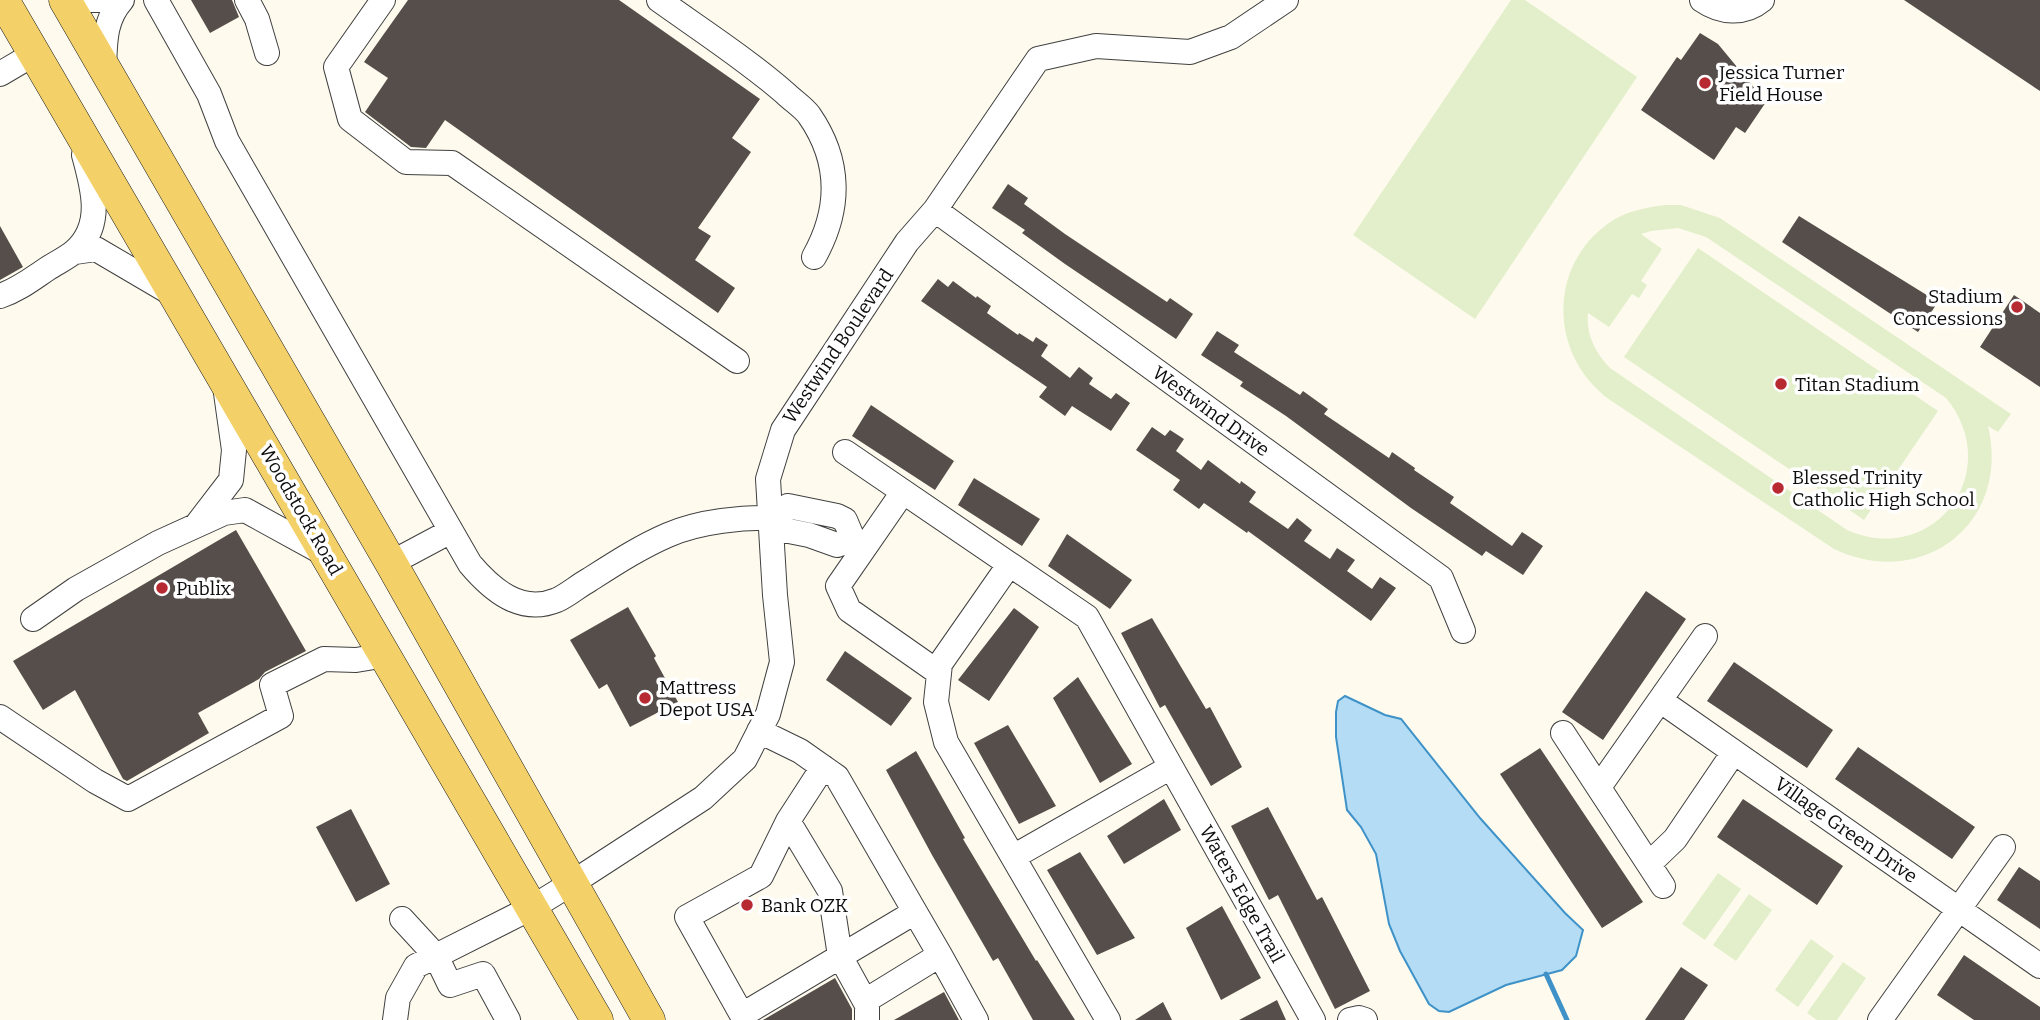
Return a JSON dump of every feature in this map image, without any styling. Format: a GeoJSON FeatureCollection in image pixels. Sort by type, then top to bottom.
{"type":"FeatureCollection","features":[{"type":"Feature","properties":{"kind":"main road","name":"Woodstock Road"},"geometry":{"type":"LineString","coordinates":[[4,0],[597,1020]]}},
{"type":"Feature","properties":{"kind":"main road"},"geometry":{"type":"LineString","coordinates":[[65,0],[391,563],[649,1020]]}},
{"type":"Feature","properties":{"kind":"street"},"geometry":{"type":"LineString","coordinates":[[72,0],[99,0]]}},
{"type":"Feature","properties":{"kind":"street"},"geometry":{"type":"LineString","coordinates":[[104,69],[105,31],[112,10],[122,0]]}},
{"type":"Feature","properties":{"kind":"street"},"geometry":{"type":"LineString","coordinates":[[156,0],[208,94],[227,141],[470,564],[487,584],[507,598],[537,604],[557,600],[669,534],[701,525],[774,518],[788,506],[815,510],[845,520],[859,543]]}},
{"type":"Feature","properties":{"kind":"street"},"geometry":{"type":"LineString","coordinates":[[247,0],[257,19],[267,53]]}},
{"type":"Feature","properties":{"kind":"street"},"geometry":{"type":"LineString","coordinates":[[383,0],[336,66],[350,119],[406,162],[452,163],[737,361]]}},
{"type":"Feature","properties":{"kind":"street"},"geometry":{"type":"LineString","coordinates":[[659,0],[774,83],[808,114],[829,153],[835,188],[830,223],[814,257]]}},
{"type":"Feature","properties":{"kind":"street","name":"Westwind Boulevard"},"geometry":{"type":"LineString","coordinates":[[395,1020],[398,998],[416,966],[572,883],[703,798],[745,759],[768,714],[782,662],[774,518],[768,479],[783,430],[907,242],[935,210],[1038,59],[1096,46],[1189,52],[1231,37],[1286,0]]}},
{"type":"Feature","properties":{"kind":"street"},"geometry":{"type":"LineString","coordinates":[[1702,0],[1715,9],[1735,12],[1754,7],[1762,0]]}},
{"type":"Feature","properties":{"kind":"street"},"geometry":{"type":"LineString","coordinates":[[0,75],[34,54]]}},
{"type":"Feature","properties":{"kind":"street"},"geometry":{"type":"LineString","coordinates":[[0,296],[14,291],[75,252],[92,229],[95,195],[78,129]]}},
{"type":"Feature","properties":{"kind":"street","name":"Westwind Drive"},"geometry":{"type":"LineString","coordinates":[[935,210],[1441,578],[1464,631]]}},
{"type":"Feature","properties":{"kind":"street"},"geometry":{"type":"LineString","coordinates":[[75,252],[96,249],[176,296]]}},
{"type":"Feature","properties":{"kind":"street"},"geometry":{"type":"LineString","coordinates":[[198,523],[231,480],[234,450],[224,378]]}},
{"type":"Feature","properties":{"kind":"street","name":"Waters Edge Trail"},"geometry":{"type":"LineString","coordinates":[[845,452],[1087,617],[1313,1020]]}},
{"type":"Feature","properties":{"kind":"street"},"geometry":{"type":"LineString","coordinates":[[903,492],[859,543],[838,586],[849,610],[939,673]]}},
{"type":"Feature","properties":{"kind":"street"},"geometry":{"type":"LineString","coordinates":[[33,620],[76,589],[198,523],[224,513],[245,510],[328,556]]}},
{"type":"Feature","properties":{"kind":"street"},"geometry":{"type":"LineString","coordinates":[[809,535],[815,510]]}},
{"type":"Feature","properties":{"kind":"street"},"geometry":{"type":"LineString","coordinates":[[774,518],[784,530],[837,545],[859,543]]}},
{"type":"Feature","properties":{"kind":"street"},"geometry":{"type":"LineString","coordinates":[[391,563],[451,531]]}},
{"type":"Feature","properties":{"kind":"street"},"geometry":{"type":"LineString","coordinates":[[1009,565],[940,664],[936,702],[946,741],[1108,1020]]}},
{"type":"Feature","properties":{"kind":"street"},"geometry":{"type":"LineString","coordinates":[[1599,787],[1705,636]]}},
{"type":"Feature","properties":{"kind":"street"},"geometry":{"type":"LineString","coordinates":[[0,718],[95,781],[128,799],[281,716],[272,685],[324,659],[356,660],[386,655]]}},
{"type":"Feature","properties":{"kind":"street","name":"Village Green Drive"},"geometry":{"type":"LineString","coordinates":[[1661,701],[2040,966]]}},
{"type":"Feature","properties":{"kind":"street"},"geometry":{"type":"LineString","coordinates":[[759,731],[800,751],[837,777],[976,1020]]}},
{"type":"Feature","properties":{"kind":"street"},"geometry":{"type":"LineString","coordinates":[[1563,733],[1663,886]]}},
{"type":"Feature","properties":{"kind":"street"},"geometry":{"type":"LineString","coordinates":[[1649,864],[1675,838],[1734,752]]}},
{"type":"Feature","properties":{"kind":"street"},"geometry":{"type":"LineString","coordinates":[[823,767],[788,821],[761,876],[687,917],[741,1018],[915,912]]}},
{"type":"Feature","properties":{"kind":"street"},"geometry":{"type":"LineString","coordinates":[[1013,857],[1171,767]]}},
{"type":"Feature","properties":{"kind":"street"},"geometry":{"type":"LineString","coordinates":[[788,821],[830,891],[841,956],[866,1011],[940,956]]}},
{"type":"Feature","properties":{"kind":"street"},"geometry":{"type":"LineString","coordinates":[[1880,1020],[2003,848]]}},
{"type":"Feature","properties":{"kind":"street"},"geometry":{"type":"LineString","coordinates":[[402,919],[436,956],[450,985],[483,974],[508,1020]]}},
{"type":"Feature","properties":{"kind":"street"},"geometry":{"type":"LineString","coordinates":[[1350,1020],[1365,1020]]}},
{"type":"Feature","properties":{"kind":"green space"},"geometry":{"type":"Polygon","coordinates":[[[1511,0],[1525,0],[1637,77],[1475,319],[1353,235],[1511,0]]]}},
{"type":"Feature","properties":{"kind":"green space"},"geometry":{"type":"Polygon","coordinates":[[[1681,205],[1720,218],[2011,414],[1998,432],[1988,426],[1992,461],[1986,492],[1973,519],[1953,540],[1928,554],[1899,561],[1867,560],[1834,549],[1610,400],[1589,381],[1575,358],[1566,334],[1563,308],[1567,283],[1577,259],[1593,237],[1615,219],[1640,209],[1681,205]],[[1678,228],[1641,234],[1662,249],[1641,281],[1647,285],[1639,298],[1632,294],[1609,327],[1588,313],[1590,336],[1605,362],[1847,530],[1879,538],[1908,536],[1932,524],[1952,506],[1964,482],[1968,455],[1963,426],[1946,398],[1706,237],[1678,228]]]}},
{"type":"Feature","properties":{"kind":"green space","name":"Titan Stadium"},"geometry":{"type":"Polygon","coordinates":[[[1698,248],[1938,411],[1864,520],[1624,357],[1698,248]]]}},
{"type":"Feature","properties":{"kind":"green space"},"geometry":{"type":"Polygon","coordinates":[[[1718,873],[1741,889],[1705,940],[1682,924],[1718,873]]]}},
{"type":"Feature","properties":{"kind":"green space"},"geometry":{"type":"Polygon","coordinates":[[[1749,894],[1772,910],[1736,961],[1713,945],[1749,894]]]}},
{"type":"Feature","properties":{"kind":"green space"},"geometry":{"type":"Polygon","coordinates":[[[1811,939],[1834,956],[1798,1007],[1775,990],[1811,939]]]}},
{"type":"Feature","properties":{"kind":"green space"},"geometry":{"type":"Polygon","coordinates":[[[1843,962],[1866,978],[1837,1020],[1817,1020],[1807,1013],[1843,962]]]}},
{"type":"Feature","properties":{"kind":"water"},"geometry":{"type":"Polygon","coordinates":[[[1345,696],[1385,715],[1401,719],[1480,818],[1583,930],[1576,956],[1562,970],[1506,985],[1449,1012],[1439,1011],[1429,1004],[1400,951],[1389,924],[1376,854],[1361,827],[1347,810],[1336,737],[1338,701],[1345,696]]]}},
{"type":"Feature","properties":{"kind":"building"},"geometry":{"type":"Polygon","coordinates":[[[191,0],[232,0],[239,17],[210,33],[191,0]]]}},
{"type":"Feature","properties":{"kind":"building"},"geometry":{"type":"Polygon","coordinates":[[[408,0],[619,0],[760,99],[732,138],[751,152],[698,228],[711,236],[695,260],[735,288],[718,313],[445,120],[426,148],[411,147],[365,112],[388,78],[364,62],[408,0]]]}},
{"type":"Feature","properties":{"kind":"building"},"geometry":{"type":"Polygon","coordinates":[[[1904,0],[2040,0],[2040,91],[1904,0]]]}},
{"type":"Feature","properties":{"kind":"building","name":"Jessica Turner Field House"},"geometry":{"type":"Polygon","coordinates":[[[1700,33],[1718,44],[1766,102],[1745,133],[1736,127],[1714,160],[1641,110],[1677,57],[1681,60],[1700,33]]]}},
{"type":"Feature","properties":{"kind":"building"},"geometry":{"type":"Polygon","coordinates":[[[1008,184],[1028,198],[1024,204],[1065,234],[1167,302],[1170,298],[1193,314],[1176,339],[1065,264],[1022,233],[1025,230],[992,208],[1008,184]]]}},
{"type":"Feature","properties":{"kind":"building"},"geometry":{"type":"Polygon","coordinates":[[[1799,216],[1938,302],[1918,332],[1782,242],[1799,216]]]}},
{"type":"Feature","properties":{"kind":"building"},"geometry":{"type":"Polygon","coordinates":[[[0,226],[23,267],[0,280],[0,226]]]}},
{"type":"Feature","properties":{"kind":"building"},"geometry":{"type":"Polygon","coordinates":[[[938,279],[948,287],[953,281],[976,298],[977,296],[991,306],[987,313],[1018,335],[1019,333],[1033,342],[1036,337],[1048,345],[1041,356],[1070,378],[1079,367],[1093,378],[1089,384],[1111,399],[1116,393],[1130,403],[1111,431],[1072,406],[1065,416],[1039,397],[1047,387],[921,301],[938,279]]]}},
{"type":"Feature","properties":{"kind":"building"},"geometry":{"type":"Polygon","coordinates":[[[2014,295],[2040,313],[2040,387],[1980,347],[2014,295]]]}},
{"type":"Feature","properties":{"kind":"building"},"geometry":{"type":"Polygon","coordinates":[[[1217,331],[1239,345],[1234,352],[1300,395],[1303,391],[1328,409],[1324,414],[1389,458],[1392,452],[1415,468],[1414,470],[1454,497],[1450,503],[1512,546],[1522,532],[1543,546],[1523,575],[1486,551],[1482,556],[1411,508],[1286,416],[1240,386],[1243,382],[1201,355],[1217,331]]]}},
{"type":"Feature","properties":{"kind":"building"},"geometry":{"type":"Polygon","coordinates":[[[871,405],[954,461],[935,490],[852,436],[871,405]]]}},
{"type":"Feature","properties":{"kind":"building"},"geometry":{"type":"Polygon","coordinates":[[[1152,427],[1165,436],[1170,430],[1184,439],[1176,451],[1201,470],[1208,460],[1240,484],[1241,481],[1256,492],[1249,502],[1288,529],[1297,518],[1312,530],[1304,541],[1330,559],[1337,548],[1355,560],[1347,571],[1372,589],[1380,577],[1396,588],[1371,621],[1248,531],[1247,533],[1204,503],[1199,509],[1173,490],[1180,480],[1136,450],[1152,427]]]}},
{"type":"Feature","properties":{"kind":"building"},"geometry":{"type":"Polygon","coordinates":[[[974,478],[1040,519],[1022,546],[958,505],[974,478]]]}},
{"type":"Feature","properties":{"kind":"building"},"geometry":{"type":"Polygon","coordinates":[[[236,530],[306,651],[265,672],[259,679],[198,713],[209,733],[127,781],[123,779],[75,690],[43,710],[13,661],[236,530]]]}},
{"type":"Feature","properties":{"kind":"building"},"geometry":{"type":"Polygon","coordinates":[[[1067,534],[1132,580],[1110,609],[1048,566],[1067,534]]]}},
{"type":"Feature","properties":{"kind":"building"},"geometry":{"type":"Polygon","coordinates":[[[1646,591],[1686,619],[1603,740],[1562,712],[1646,591]]]}},
{"type":"Feature","properties":{"kind":"building"},"geometry":{"type":"Polygon","coordinates":[[[628,607],[678,702],[630,727],[607,684],[599,689],[570,640],[628,607]]]}},
{"type":"Feature","properties":{"kind":"building"},"geometry":{"type":"Polygon","coordinates":[[[1014,608],[1039,627],[989,701],[958,680],[1014,608]]]}},
{"type":"Feature","properties":{"kind":"building"},"geometry":{"type":"Polygon","coordinates":[[[1152,618],[1206,709],[1210,707],[1242,767],[1211,786],[1165,705],[1160,708],[1121,633],[1152,618]]]}},
{"type":"Feature","properties":{"kind":"building"},"geometry":{"type":"Polygon","coordinates":[[[845,651],[912,698],[891,726],[826,680],[845,651]]]}},
{"type":"Feature","properties":{"kind":"building"},"geometry":{"type":"Polygon","coordinates":[[[1734,662],[1833,730],[1807,768],[1707,701],[1734,662]]]}},
{"type":"Feature","properties":{"kind":"building"},"geometry":{"type":"Polygon","coordinates":[[[1078,677],[1132,764],[1100,783],[1053,698],[1078,677]]]}},
{"type":"Feature","properties":{"kind":"building"},"geometry":{"type":"Polygon","coordinates":[[[1008,725],[1056,806],[1019,824],[974,743],[1008,725]]]}},
{"type":"Feature","properties":{"kind":"building"},"geometry":{"type":"Polygon","coordinates":[[[1858,747],[1975,827],[1952,859],[1835,779],[1858,747]]]}},
{"type":"Feature","properties":{"kind":"building"},"geometry":{"type":"Polygon","coordinates":[[[1540,748],[1643,902],[1602,928],[1500,774],[1540,748]]]}},
{"type":"Feature","properties":{"kind":"building"},"geometry":{"type":"Polygon","coordinates":[[[916,751],[965,838],[963,839],[1036,961],[1075,1020],[1033,1020],[998,958],[993,961],[886,770],[916,751]]]}},
{"type":"Feature","properties":{"kind":"building"},"geometry":{"type":"Polygon","coordinates":[[[1164,799],[1181,830],[1124,864],[1107,836],[1164,799]]]}},
{"type":"Feature","properties":{"kind":"building"},"geometry":{"type":"Polygon","coordinates":[[[1743,799],[1843,866],[1817,905],[1717,837],[1743,799]]]}},
{"type":"Feature","properties":{"kind":"building"},"geometry":{"type":"Polygon","coordinates":[[[1268,807],[1317,900],[1322,897],[1370,991],[1335,1009],[1278,895],[1269,900],[1231,826],[1268,807]]]}},
{"type":"Feature","properties":{"kind":"building"},"geometry":{"type":"Polygon","coordinates":[[[351,809],[390,884],[356,902],[316,827],[351,809]]]}},
{"type":"Feature","properties":{"kind":"building"},"geometry":{"type":"Polygon","coordinates":[[[1080,852],[1135,938],[1097,955],[1047,870],[1080,852]]]}},
{"type":"Feature","properties":{"kind":"building"},"geometry":{"type":"Polygon","coordinates":[[[2019,867],[2040,881],[2040,929],[1997,900],[2019,867]]]}},
{"type":"Feature","properties":{"kind":"building"},"geometry":{"type":"Polygon","coordinates":[[[1222,906],[1261,978],[1221,1000],[1186,928],[1222,906]]]}},
{"type":"Feature","properties":{"kind":"building"},"geometry":{"type":"Polygon","coordinates":[[[1964,955],[2040,1007],[2040,1020],[1974,1020],[1937,995],[1964,955]]]}},
{"type":"Feature","properties":{"kind":"building"},"geometry":{"type":"Polygon","coordinates":[[[1681,967],[1708,985],[1684,1020],[1645,1020],[1681,967]]]}},
{"type":"Feature","properties":{"kind":"building"},"geometry":{"type":"Polygon","coordinates":[[[835,978],[852,1009],[852,1020],[763,1020],[835,978]]]}},
{"type":"Feature","properties":{"kind":"building"},"geometry":{"type":"Polygon","coordinates":[[[944,992],[959,1020],[894,1020],[944,992]]]}},
{"type":"Feature","properties":{"kind":"building"},"geometry":{"type":"Polygon","coordinates":[[[1277,1000],[1286,1020],[1239,1020],[1277,1000]]]}},
{"type":"Feature","properties":{"kind":"building"},"geometry":{"type":"Polygon","coordinates":[[[1163,1002],[1172,1020],[1135,1020],[1163,1002]]]}},
{"type":"Feature","properties":{"kind":"waterway"},"geometry":{"type":"LineString","coordinates":[[1546,974],[1567,1020]]}},
{"type":"Feature","properties":{"kind":"place","name":"Jessica Turner Field House"},"geometry":{"type":"Point","coordinates":[1705,83]}},
{"type":"Feature","properties":{"kind":"place","name":"Stadium Concessions"},"geometry":{"type":"Point","coordinates":[2017,307]}},
{"type":"Feature","properties":{"kind":"place","name":"Titan Stadium"},"geometry":{"type":"Point","coordinates":[1781,384]}},
{"type":"Feature","properties":{"kind":"place","name":"Blessed Trinity Catholic High School"},"geometry":{"type":"Point","coordinates":[1778,488]}},
{"type":"Feature","properties":{"kind":"place","name":"Publix"},"geometry":{"type":"Point","coordinates":[162,588]}},
{"type":"Feature","properties":{"kind":"place","name":"Mattress Depot USA"},"geometry":{"type":"Point","coordinates":[645,698]}},
{"type":"Feature","properties":{"kind":"place","name":"Bank OZK"},"geometry":{"type":"Point","coordinates":[747,905]}}]}
